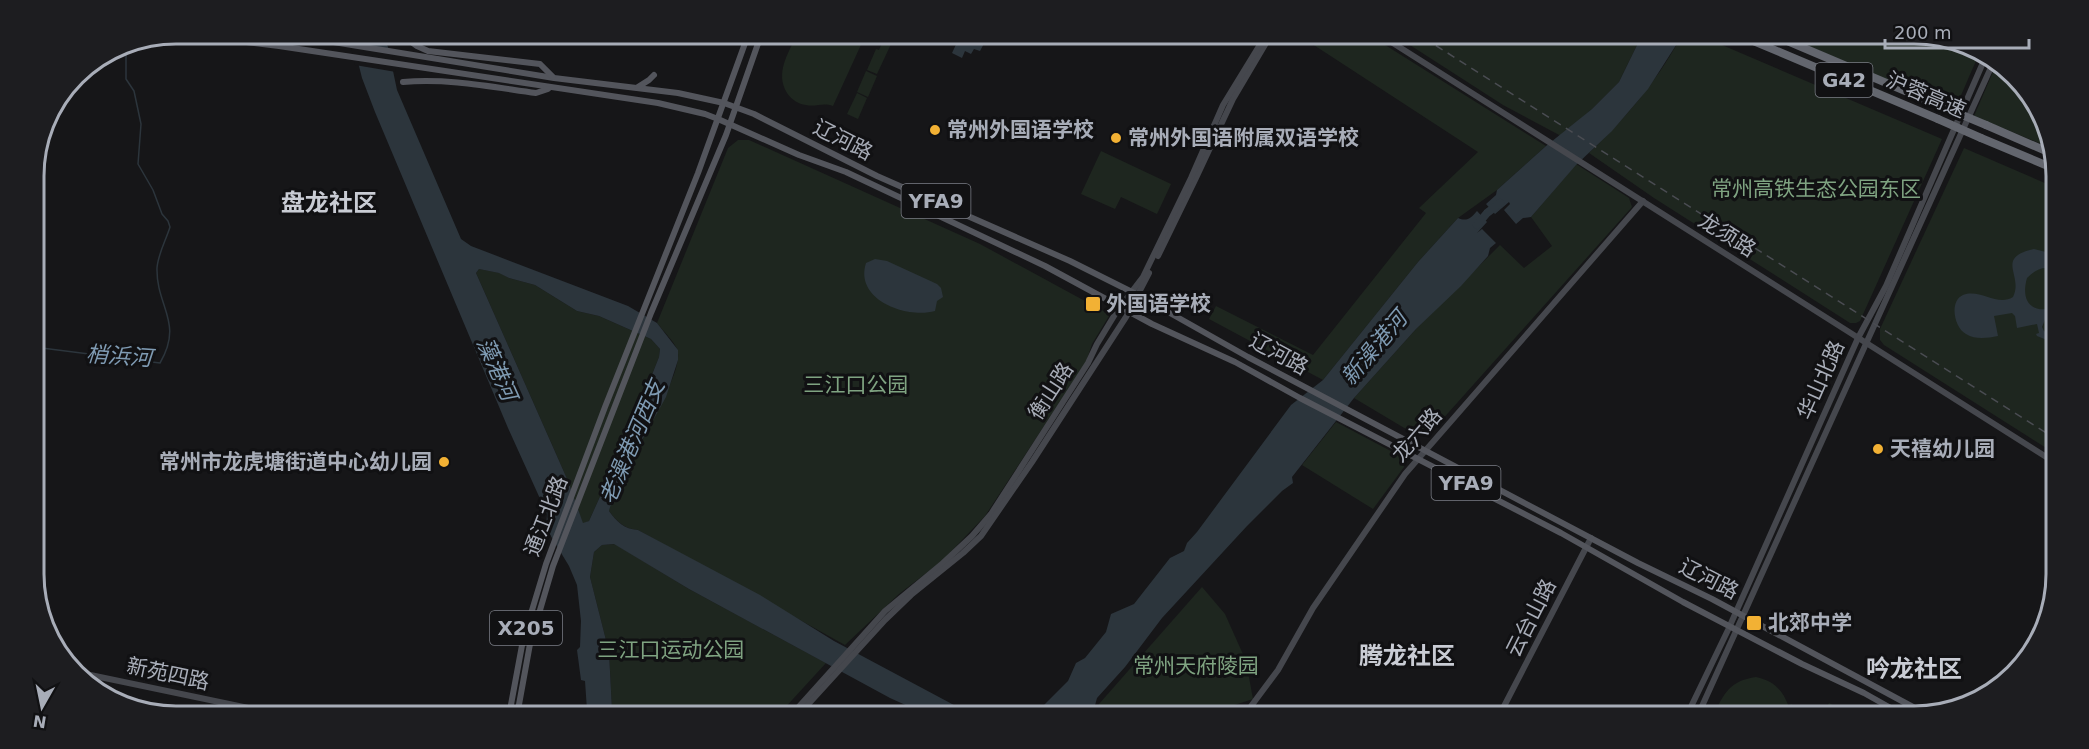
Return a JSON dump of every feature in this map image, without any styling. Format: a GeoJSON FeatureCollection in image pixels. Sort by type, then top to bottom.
{"type":"FeatureCollection","features":[{"type":"Feature","properties":{"kind":"highway","name":"沪蓉高速"},"geometry":{"type":"LineString","coordinates":[[1760,44],[2045,165]]}},
{"type":"Feature","properties":{"kind":"highway","name":"沪蓉高速"},"geometry":{"type":"LineString","coordinates":[[1794,44],[2043,150]]}},
{"type":"Feature","properties":{"kind":"main road","name":"YFA9"},"geometry":{"type":"LineString","coordinates":[[263,44],[658,103],[729,124]]}},
{"type":"Feature","properties":{"kind":"main road","name":"YFA9"},"geometry":{"type":"LineString","coordinates":[[335,44],[554,78],[663,91],[736,107]]}},
{"type":"Feature","properties":{"kind":"main road"},"geometry":{"type":"LineString","coordinates":[[414,44],[428,51],[540,64],[554,78]]}},
{"type":"Feature","properties":{"kind":"main road"},"geometry":{"type":"LineString","coordinates":[[636,341],[745,44]]}},
{"type":"Feature","properties":{"kind":"main road"},"geometry":{"type":"LineString","coordinates":[[647,312],[729,124],[758,44]]}},
{"type":"Feature","properties":{"kind":"main road"},"geometry":{"type":"LineString","coordinates":[[636,88],[645,84],[654,75],[656,86],[663,91]]}},
{"type":"Feature","properties":{"kind":"main road"},"geometry":{"type":"LineString","coordinates":[[403,82],[422,80],[448,82],[536,93],[551,88]]}},
{"type":"Feature","properties":{"kind":"main road","name":"辽河路"},"geometry":{"type":"LineString","coordinates":[[736,107],[794,133],[876,176],[1070,261],[1135,293],[1308,388],[1909,705]]}},
{"type":"Feature","properties":{"kind":"main road","name":"辽河路"},"geometry":{"type":"LineString","coordinates":[[729,124],[857,177],[1045,266],[1152,324],[1235,362],[1737,630],[1885,705]]}},
{"type":"Feature","properties":{"kind":"main road","name":"通江北路"},"geometry":{"type":"LineString","coordinates":[[511,706],[523,640],[552,548],[636,341]]}},
{"type":"Feature","properties":{"kind":"main road","name":"通江北路"},"geometry":{"type":"LineString","coordinates":[[519,706],[530,644],[556,557],[636,341]]}},
{"type":"Feature","properties":{"kind":"street","name":"衡山路"},"geometry":{"type":"LineString","coordinates":[[800,706],[910,596],[981,536],[1032,462],[1129,311],[1135,293],[1224,105],[1260,44]]}},
{"type":"Feature","properties":{"kind":"street","name":"衡山路"},"geometry":{"type":"LineString","coordinates":[[855,650],[885,610],[944,563],[972,536],[991,513],[1088,363],[1096,344],[1116,313],[1135,293],[1196,178],[1228,107],[1265,44]]}},
{"type":"Feature","properties":{"kind":"street","name":"龙须路"},"geometry":{"type":"LineString","coordinates":[[1394,44],[2046,457]]}},
{"type":"Feature","properties":{"kind":"street","name":"华山北路"},"geometry":{"type":"LineString","coordinates":[[1692,705],[1730,626],[1858,338],[1886,286],[1983,63]]}},
{"type":"Feature","properties":{"kind":"street","name":"华山北路"},"geometry":{"type":"LineString","coordinates":[[1703,705],[1990,69]]}},
{"type":"Feature","properties":{"kind":"street","name":"龙六路"},"geometry":{"type":"LineString","coordinates":[[1252,705],[1278,670],[1314,606],[1405,474],[1643,201]]}},
{"type":"Feature","properties":{"kind":"street","name":"云台山路"},"geometry":{"type":"LineString","coordinates":[[1505,705],[1592,537]]}},
{"type":"Feature","properties":{"kind":"street","name":"衡山路"},"geometry":{"type":"LineString","coordinates":[[806,706],[836,670]]}},
{"type":"Feature","properties":{"kind":"street","name":"新苑四路"},"geometry":{"type":"LineString","coordinates":[[92,675],[238,706]]}},
{"type":"Feature","properties":{"kind":"green space"},"geometry":{"type":"Polygon","coordinates":[[[792,44],[861,44],[833,106],[803,104],[791,98],[782,78],[786,57],[792,44]]]}},
{"type":"Feature","properties":{"kind":"green space"},"geometry":{"type":"Polygon","coordinates":[[[882,44],[891,44],[877,74],[867,70],[876,49],[879,50],[882,44]]]}},
{"type":"Feature","properties":{"kind":"green space"},"geometry":{"type":"Polygon","coordinates":[[[1312,44],[1384,44],[1546,146],[1497,190],[1458,218],[1418,262],[1323,380],[1209,319],[1216,306],[1313,355],[1426,213],[1419,208],[1478,152],[1312,44]]]}},
{"type":"Feature","properties":{"kind":"green space"},"geometry":{"type":"Polygon","coordinates":[[[1408,44],[1638,44],[1619,82],[1561,136],[1503,105],[1408,44]]]}},
{"type":"Feature","properties":{"kind":"green space","name":"常州高铁生态公园东区"},"geometry":{"type":"Polygon","coordinates":[[[1677,44],[1720,44],[1942,139],[1860,321],[1850,323],[1654,198],[1589,153],[1615,127],[1661,70],[1677,44]]]}},
{"type":"Feature","properties":{"kind":"green space"},"geometry":{"type":"Polygon","coordinates":[[[1804,44],[1930,45],[1972,57],[1977,60],[1955,109],[1804,44]]]}},
{"type":"Feature","properties":{"kind":"green space"},"geometry":{"type":"Polygon","coordinates":[[[866,71],[877,76],[868,97],[857,92],[866,71]]]}},
{"type":"Feature","properties":{"kind":"green space"},"geometry":{"type":"Polygon","coordinates":[[[1993,71],[2023,102],[2032,117],[2041,144],[1974,116],[1993,71]]]}},
{"type":"Feature","properties":{"kind":"green space"},"geometry":{"type":"Polygon","coordinates":[[[857,93],[867,98],[858,119],[847,114],[857,93]]]}},
{"type":"Feature","properties":{"kind":"green space","name":"三江口公园"},"geometry":{"type":"Polygon","coordinates":[[[738,140],[749,140],[980,244],[1109,316],[1092,344],[1086,362],[985,516],[942,561],[899,594],[845,645],[638,530],[625,526],[618,522],[609,511],[623,474],[672,380],[677,362],[677,349],[657,323],[728,148],[738,140]]]}},
{"type":"Feature","properties":{"kind":"green space"},"geometry":{"type":"Polygon","coordinates":[[[1964,148],[2046,184],[2046,448],[1884,345],[1880,340],[1880,329],[1964,148]]]}},
{"type":"Feature","properties":{"kind":"green space"},"geometry":{"type":"Polygon","coordinates":[[[1101,151],[1171,184],[1157,214],[1121,197],[1115,209],[1081,194],[1101,151]]]}},
{"type":"Feature","properties":{"kind":"green space"},"geometry":{"type":"Polygon","coordinates":[[[1576,164],[1629,198],[1632,207],[1432,431],[1416,435],[1354,398],[1416,329],[1500,245],[1524,268],[1552,246],[1531,217],[1576,164]]]}},
{"type":"Feature","properties":{"kind":"green space"},"geometry":{"type":"Polygon","coordinates":[[[479,269],[500,273],[509,278],[535,285],[577,311],[599,316],[651,339],[660,349],[659,357],[630,430],[589,521],[583,524],[568,481],[476,273],[479,269]]]}},
{"type":"Feature","properties":{"kind":"green space"},"geometry":{"type":"Polygon","coordinates":[[[1336,422],[1402,457],[1404,467],[1373,509],[1302,465],[1336,422]]]}},
{"type":"Feature","properties":{"kind":"green space","name":"三江口运动公园"},"geometry":{"type":"Polygon","coordinates":[[[615,544],[689,589],[826,663],[787,706],[612,706],[609,652],[590,577],[594,552],[602,545],[615,544]]]}},
{"type":"Feature","properties":{"kind":"green space","name":"常州天府陵园"},"geometry":{"type":"Polygon","coordinates":[[[1202,587],[1225,614],[1246,661],[1253,699],[1233,705],[1098,705],[1202,587]]]}},
{"type":"Feature","properties":{"kind":"green space"},"geometry":{"type":"Polygon","coordinates":[[[1756,677],[1768,681],[1777,687],[1788,705],[1719,705],[1729,689],[1747,679],[1756,677]]]}},
{"type":"Feature","properties":{"kind":"water"},"geometry":{"type":"Polygon","coordinates":[[[354,44],[387,44],[397,90],[461,239],[471,246],[628,306],[657,323],[678,350],[678,360],[666,397],[616,487],[609,511],[615,518],[621,524],[638,530],[760,595],[834,641],[955,706],[907,706],[890,698],[689,589],[614,544],[602,545],[594,552],[590,577],[609,652],[612,706],[587,706],[585,681],[581,680],[577,650],[580,647],[581,621],[577,585],[569,566],[546,528],[547,514],[508,428],[362,78],[354,44]],[[479,269],[476,273],[568,481],[583,523],[589,521],[630,430],[659,357],[660,349],[651,339],[599,316],[577,311],[535,285],[499,273],[479,269]]]}},
{"type":"Feature","properties":{"kind":"water"},"geometry":{"type":"Polygon","coordinates":[[[956,44],[984,44],[980,51],[974,49],[971,54],[965,51],[962,58],[952,53],[956,44]]]}},
{"type":"Feature","properties":{"kind":"water"},"geometry":{"type":"Polygon","coordinates":[[[1638,44],[1677,44],[1648,89],[1612,131],[1576,165],[1531,217],[1523,218],[1516,224],[1504,210],[1510,204],[1509,202],[1495,214],[1486,204],[1496,195],[1497,190],[1592,109],[1619,82],[1638,44]]]}},
{"type":"Feature","properties":{"kind":"water"},"geometry":{"type":"Polygon","coordinates":[[[1477,211],[1487,222],[1477,233],[1482,229],[1496,243],[1490,248],[1488,256],[1461,286],[1416,329],[1354,398],[1292,477],[1293,483],[1247,526],[1162,618],[1125,667],[1097,698],[1095,705],[1043,706],[1068,681],[1076,663],[1085,658],[1106,632],[1111,614],[1134,604],[1170,558],[1184,551],[1187,543],[1291,405],[1323,380],[1418,262],[1458,218],[1464,220],[1473,216],[1477,211]]]}},
{"type":"Feature","properties":{"kind":"water"},"geometry":{"type":"Polygon","coordinates":[[[2034,249],[2046,252],[2046,268],[2036,271],[2027,278],[2025,292],[2026,298],[2033,307],[2046,309],[2042,327],[2046,332],[2046,340],[2037,336],[2036,334],[2039,333],[2037,324],[2017,328],[2015,316],[2012,313],[1994,316],[1998,336],[1978,338],[1962,331],[1955,314],[1959,298],[1969,293],[2001,300],[2013,297],[2015,281],[2013,262],[2015,257],[2034,249]]]}},
{"type":"Feature","properties":{"kind":"water"},"geometry":{"type":"Polygon","coordinates":[[[875,259],[887,261],[937,284],[941,288],[943,297],[937,301],[935,311],[924,313],[898,309],[875,297],[864,276],[866,263],[875,259]]]}},
{"type":"Feature","properties":{"kind":"pier"},"geometry":{"type":"Polygon","coordinates":[[[350,44],[360,44],[391,50],[396,72],[355,65],[350,44]]]}},
{"type":"Feature","properties":{"kind":"waterway","name":"梢浜河"},"geometry":{"type":"LineString","coordinates":[[44,348],[160,363],[167,349],[170,336],[169,325],[160,294],[157,268],[160,252],[170,227],[138,164],[141,124],[134,91],[126,79],[126,54]]}},
{"type":"Feature","properties":{"kind":"waterway","name":"新澡港河"},"geometry":{"type":"LineString","coordinates":[[1477,225],[1500,203]]}},
{"type":"Feature","properties":{"kind":"railway"},"geometry":{"type":"LineString","coordinates":[[1433,44],[2046,433]]}},
{"type":"Feature","properties":{"kind":"place","name":"常州外国语学校"},"geometry":{"type":"Point","coordinates":[935,130]}},
{"type":"Feature","properties":{"kind":"place","name":"常州外国语附属双语学校"},"geometry":{"type":"Point","coordinates":[1116,138]}},
{"type":"Feature","properties":{"kind":"place","name":"外国语学校"},"geometry":{"type":"Point","coordinates":[1093,304]}},
{"type":"Feature","properties":{"kind":"place","name":"天禧幼儿园"},"geometry":{"type":"Point","coordinates":[1878,449]}},
{"type":"Feature","properties":{"kind":"place","name":"常州市龙虎塘街道中心幼儿园"},"geometry":{"type":"Point","coordinates":[444,462]}},
{"type":"Feature","properties":{"kind":"place","name":"北郊中学"},"geometry":{"type":"Point","coordinates":[1754,623]}},
{"type":"Feature","properties":{"kind":"district","name":"盘龙社区"},"geometry":{"type":"Point","coordinates":[329,203]}},
{"type":"Feature","properties":{"kind":"district","name":"腾龙社区"},"geometry":{"type":"Point","coordinates":[1407,656]}},
{"type":"Feature","properties":{"kind":"district","name":"吟龙社区"},"geometry":{"type":"Point","coordinates":[1914,669]}},
{"type":"Feature","properties":{"kind":"water label","name":"藻港河"},"geometry":{"type":"Point","coordinates":[497,369]}},
{"type":"Feature","properties":{"kind":"water label","name":"老澡港河西支"},"geometry":{"type":"Point","coordinates":[632,442]}}]}
